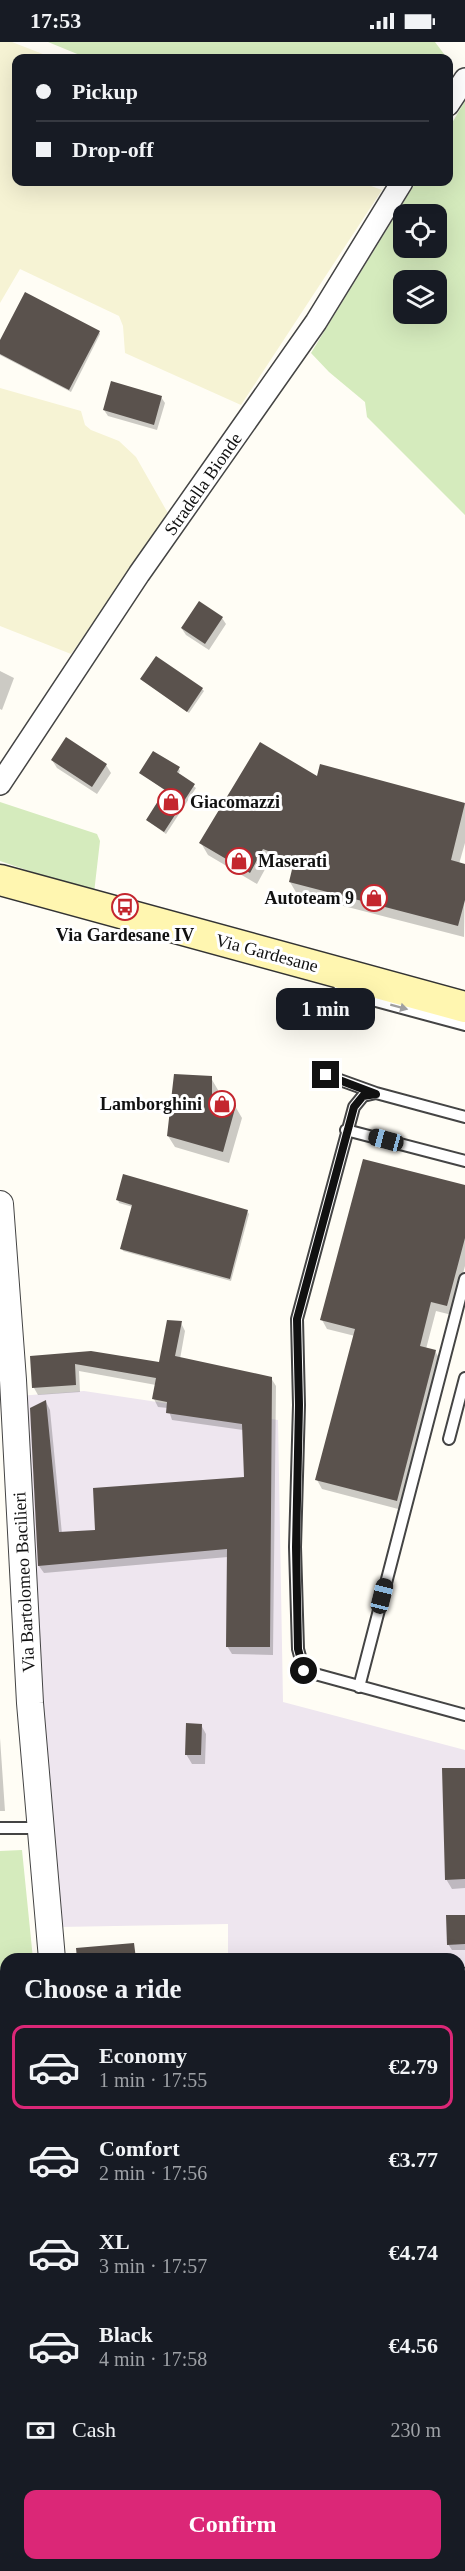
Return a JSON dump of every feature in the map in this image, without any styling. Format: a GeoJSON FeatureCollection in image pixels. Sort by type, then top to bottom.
{"type":"FeatureCollection","features":[{"type":"Feature","properties":{"kind":"main road","name":"Via Gardesane"},"geometry":{"type":"LineString","coordinates":[[0,880],[465,1007]]}},
{"type":"Feature","properties":{"kind":"street"},"geometry":{"type":"LineString","coordinates":[[453,97],[465,79]]}},
{"type":"Feature","properties":{"kind":"street","name":"Stradella Bionde"},"geometry":{"type":"LineString","coordinates":[[0,784],[139,574],[316,322],[400,186]]}},
{"type":"Feature","properties":{"kind":"street","name":"Via Bartolomeo Bacilieri"},"geometry":{"type":"LineString","coordinates":[[0,1204],[13,1380],[30,1703],[51,1953]]}},
{"type":"Feature","properties":{"kind":"lane"},"geometry":{"type":"LineString","coordinates":[[289,959],[361,997],[465,1025]]}},
{"type":"Feature","properties":{"kind":"lane"},"geometry":{"type":"LineString","coordinates":[[326,1075],[376,1094],[465,1117]]}},
{"type":"Feature","properties":{"kind":"lane"},"geometry":{"type":"LineString","coordinates":[[376,1094],[363,1096],[354,1107],[297,1319],[298,1649],[304,1671],[465,1715]]}},
{"type":"Feature","properties":{"kind":"lane"},"geometry":{"type":"LineString","coordinates":[[346,1130],[465,1161]]}},
{"type":"Feature","properties":{"kind":"lane"},"geometry":{"type":"LineString","coordinates":[[359,1687],[465,1279]]}},
{"type":"Feature","properties":{"kind":"lane"},"geometry":{"type":"LineString","coordinates":[[449,1439],[465,1378]]}},
{"type":"Feature","properties":{"kind":"lane"},"geometry":{"type":"LineString","coordinates":[[0,1828],[41,1828]]}},
{"type":"Feature","properties":{"kind":"shaded area"},"geometry":{"type":"Polygon","coordinates":[[[0,42],[12,42],[43,54],[12,54],[12,186],[371,186],[382,190],[241,405],[125,353],[123,326],[119,316],[20,269],[0,303],[0,42]]]}},
{"type":"Feature","properties":{"kind":"shaded area"},"geometry":{"type":"Polygon","coordinates":[[[0,388],[81,411],[85,425],[91,430],[119,441],[136,457],[169,515],[71,654],[0,626],[0,388]]]}},
{"type":"Feature","properties":{"kind":"shaded area"},"geometry":{"type":"Polygon","coordinates":[[[84,1391],[278,1420],[283,1702],[465,1750],[465,1953],[228,1953],[228,1924],[59,1927],[18,1396],[84,1391]]]}},
{"type":"Feature","properties":{"kind":"green space"},"geometry":{"type":"Polygon","coordinates":[[[48,42],[435,42],[444,54],[77,54],[48,42]]]}},
{"type":"Feature","properties":{"kind":"green space"},"geometry":{"type":"Polygon","coordinates":[[[465,101],[465,515],[367,417],[365,402],[329,372],[311,353],[393,219],[393,258],[447,258],[447,204],[402,204],[414,186],[453,186],[453,121],[465,101]]]}},
{"type":"Feature","properties":{"kind":"green space"},"geometry":{"type":"Polygon","coordinates":[[[0,802],[97,834],[100,841],[94,893],[0,861],[0,802]]]}},
{"type":"Feature","properties":{"kind":"green space"},"geometry":{"type":"Polygon","coordinates":[[[22,1850],[32,1953],[0,1953],[0,1851],[22,1850]]]}},
{"type":"Feature","properties":{"kind":"building"},"geometry":{"type":"Polygon","coordinates":[[[25,292],[100,331],[69,390],[0,354],[0,340],[25,292]]]}},
{"type":"Feature","properties":{"kind":"building"},"geometry":{"type":"Polygon","coordinates":[[[111,381],[162,396],[154,425],[103,410],[111,381]]]}},
{"type":"Feature","properties":{"kind":"building"},"geometry":{"type":"Polygon","coordinates":[[[199,601],[223,617],[205,644],[181,628],[199,601]]]}},
{"type":"Feature","properties":{"kind":"building"},"geometry":{"type":"Polygon","coordinates":[[[156,656],[203,688],[187,712],[140,679],[156,656]]]}},
{"type":"Feature","properties":{"kind":"building"},"geometry":{"type":"Polygon","coordinates":[[[66,737],[107,764],[92,787],[51,760],[66,737]]]}},
{"type":"Feature","properties":{"kind":"building"},"geometry":{"type":"Polygon","coordinates":[[[260,742],[317,776],[320,764],[465,803],[451,860],[465,864],[465,900],[458,926],[289,882],[294,861],[263,849],[250,873],[199,843],[260,742]]]}},
{"type":"Feature","properties":{"kind":"building"},"geometry":{"type":"Polygon","coordinates":[[[153,751],[180,767],[177,772],[195,784],[164,832],[146,820],[165,790],[139,773],[153,751]]]}},
{"type":"Feature","properties":{"kind":"building"},"geometry":{"type":"Polygon","coordinates":[[[174,1074],[212,1076],[212,1098],[236,1105],[223,1152],[167,1136],[174,1074]]]}},
{"type":"Feature","properties":{"kind":"building"},"geometry":{"type":"Polygon","coordinates":[[[363,1159],[465,1185],[465,1238],[447,1306],[431,1302],[420,1346],[436,1350],[397,1501],[315,1480],[355,1329],[320,1320],[363,1159]]]}},
{"type":"Feature","properties":{"kind":"building"},"geometry":{"type":"Polygon","coordinates":[[[123,1174],[248,1210],[230,1279],[120,1249],[132,1205],[116,1200],[123,1174]]]}},
{"type":"Feature","properties":{"kind":"building"},"geometry":{"type":"Polygon","coordinates":[[[167,1320],[182,1321],[175,1356],[272,1377],[270,1647],[226,1647],[227,1549],[38,1566],[30,1408],[46,1400],[59,1532],[95,1530],[93,1488],[244,1477],[242,1424],[166,1413],[167,1402],[152,1399],[156,1378],[75,1364],[76,1385],[32,1388],[30,1356],[91,1351],[159,1362],[167,1320]]]}},
{"type":"Feature","properties":{"kind":"building"},"geometry":{"type":"Polygon","coordinates":[[[186,1723],[202,1724],[201,1755],[185,1755],[186,1723]]]}},
{"type":"Feature","properties":{"kind":"building"},"geometry":{"type":"Polygon","coordinates":[[[442,1768],[465,1768],[465,1879],[445,1880],[442,1768]]]}},
{"type":"Feature","properties":{"kind":"building"},"geometry":{"type":"Polygon","coordinates":[[[446,1915],[465,1915],[465,1944],[447,1945],[446,1915]]]}},
{"type":"Feature","properties":{"kind":"building"},"geometry":{"type":"Polygon","coordinates":[[[134,1943],[135,1953],[76,1953],[76,1948],[134,1943]]]}},
{"type":"Feature","properties":{"kind":"place","name":"Giacomazzi"},"geometry":{"type":"Point","coordinates":[171,802]}},
{"type":"Feature","properties":{"kind":"place","name":"Maserati"},"geometry":{"type":"Point","coordinates":[239,861]}},
{"type":"Feature","properties":{"kind":"place","name":"Autoteam 9"},"geometry":{"type":"Point","coordinates":[374,898]}},
{"type":"Feature","properties":{"kind":"place","name":"Via Gardesane IV"},"geometry":{"type":"Point","coordinates":[125,907]}},
{"type":"Feature","properties":{"kind":"place","name":"Lamborghini"},"geometry":{"type":"Point","coordinates":[222,1104]}},
{"type":"Feature","properties":{"kind":"route"},"geometry":{"type":"LineString","coordinates":[[304,1671],[298,1649],[297,1319],[354,1107],[363,1096],[376,1094],[326,1075]]}}]}
